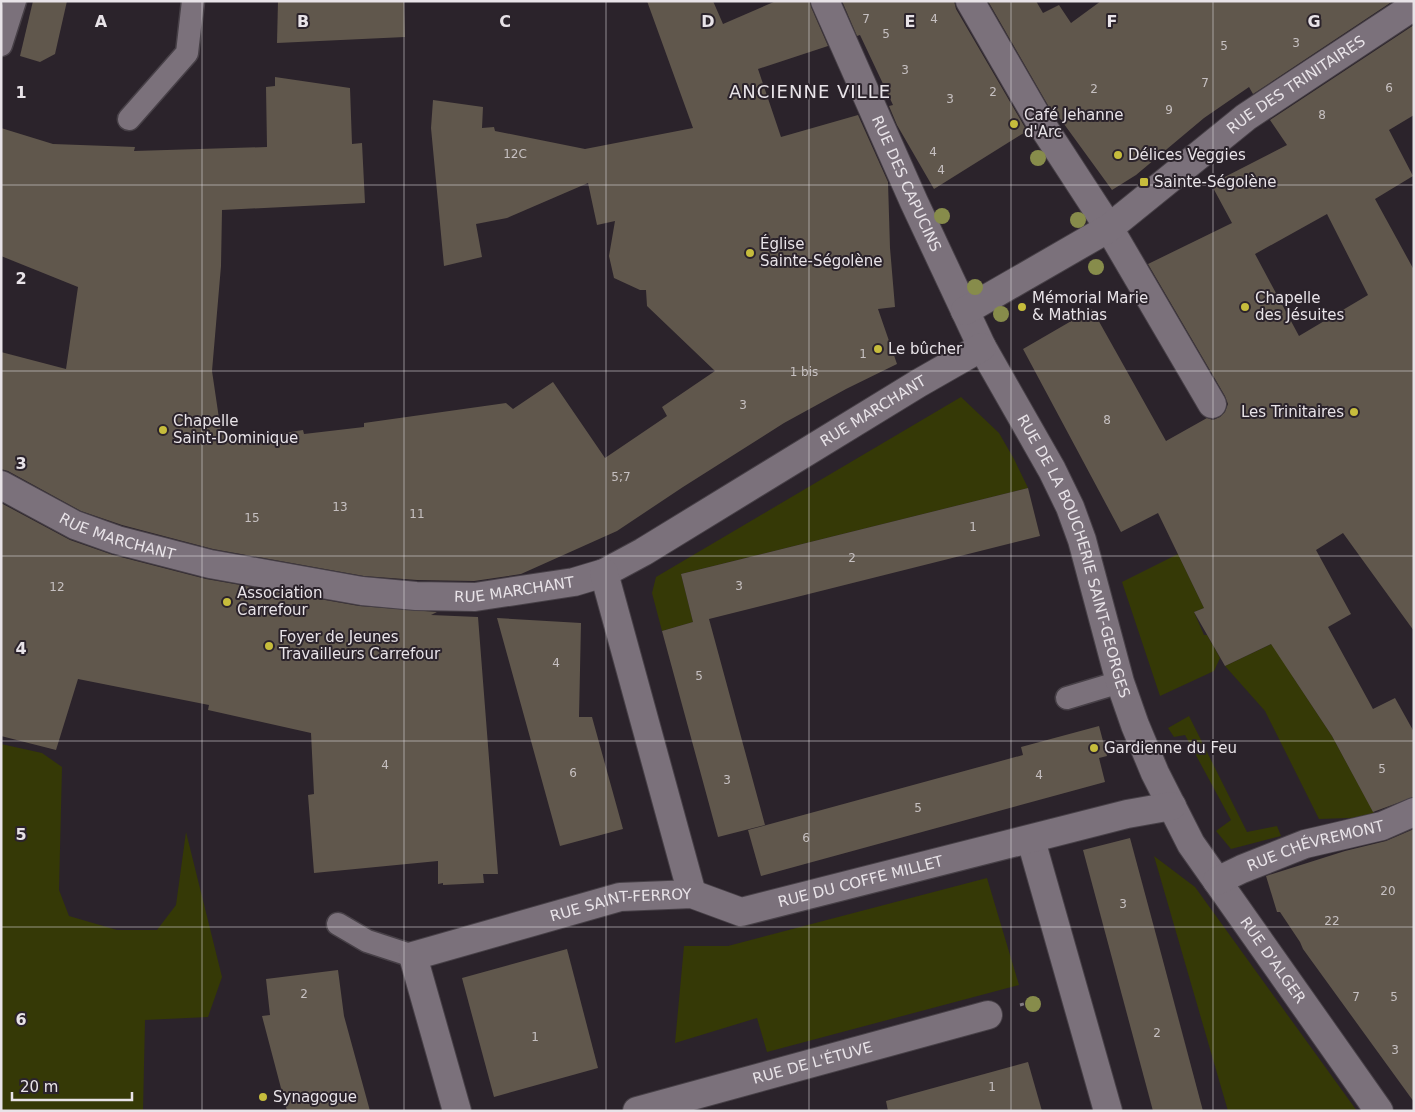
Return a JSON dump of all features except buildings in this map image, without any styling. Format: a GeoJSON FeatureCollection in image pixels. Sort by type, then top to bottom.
{"type":"FeatureCollection","features":[{"type":"Feature","properties":{"kind":"street","name":"RUE DES CAPUCINS"},"geometry":{"type":"LineString","coordinates":[[824,1],[965,311]]}},
{"type":"Feature","properties":{"kind":"street"},"geometry":{"type":"LineString","coordinates":[[970,1],[1040,122],[1109,228],[1212,404]]}},
{"type":"Feature","properties":{"kind":"street","name":"RUE DES TRINITAIRES"},"geometry":{"type":"LineString","coordinates":[[965,311],[1109,228],[1246,117],[1414,6]]}},
{"type":"Feature","properties":{"kind":"street","name":"RUE DE LA BOUCHERIE SAINT-GEORGES"},"geometry":{"type":"LineString","coordinates":[[965,311],[982,348],[1052,470],[1070,507],[1082,540],[1120,682],[1135,725],[1172,806]]}},
{"type":"Feature","properties":{"kind":"street","name":"RUE MARCHANT"},"geometry":{"type":"LineString","coordinates":[[1,485],[75,526],[117,540],[210,564],[362,590],[416,596],[475,597],[574,582],[604,573],[643,552],[919,383],[982,348]]}},
{"type":"Feature","properties":{"kind":"street","name":"RUE SAINT-FERROY"},"geometry":{"type":"LineString","coordinates":[[413,956],[620,898],[692,894],[604,573]]}},
{"type":"Feature","properties":{"kind":"street","name":"RUE DU COFFE MILLET"},"geometry":{"type":"LineString","coordinates":[[692,894],[741,912],[1031,840],[1127,814],[1172,806]]}},
{"type":"Feature","properties":{"kind":"street","name":"RUE D'ALGER"},"geometry":{"type":"LineString","coordinates":[[1172,806],[1191,844],[1379,1111]]}},
{"type":"Feature","properties":{"kind":"street","name":"RUE CHÉVREMONT"},"geometry":{"type":"LineString","coordinates":[[1217,881],[1305,844],[1382,826],[1414,812]]}},
{"type":"Feature","properties":{"kind":"street"},"geometry":{"type":"LineString","coordinates":[[1031,840],[1108,1111]]}},
{"type":"Feature","properties":{"kind":"street"},"geometry":{"type":"LineString","coordinates":[[413,956],[457,1111]]}},
{"type":"Feature","properties":{"kind":"street","name":"RUE DE L'ÉTUVE"},"geometry":{"type":"LineString","coordinates":[[637,1111],[988,1015]]}},
{"type":"Feature","properties":{"kind":"lane"},"geometry":{"type":"LineString","coordinates":[[1,45],[15,1]]}},
{"type":"Feature","properties":{"kind":"lane"},"geometry":{"type":"LineString","coordinates":[[129,119],[187,53],[193,1]]}},
{"type":"Feature","properties":{"kind":"lane"},"geometry":{"type":"LineString","coordinates":[[1067,698],[1120,682]]}},
{"type":"Feature","properties":{"kind":"lane"},"geometry":{"type":"LineString","coordinates":[[338,924],[367,941],[413,956]]}},
{"type":"Feature","properties":{"kind":"path"},"geometry":{"type":"LineString","coordinates":[[988,1015],[1041,998]]}},
{"type":"Feature","properties":{"kind":"green space"},"geometry":{"type":"Polygon","coordinates":[[[961,397],[999,433],[1028,488],[681,574],[693,622],[662,631],[652,593],[656,577],[961,397]]]}},
{"type":"Feature","properties":{"kind":"green space"},"geometry":{"type":"Polygon","coordinates":[[[1178,554],[1204,608],[1194,612],[1204,635],[1207,635],[1220,658],[1214,671],[1160,696],[1122,582],[1178,554]]]}},
{"type":"Feature","properties":{"kind":"green space"},"geometry":{"type":"Polygon","coordinates":[[[1278,641],[1293,677],[1332,736],[1376,817],[1319,819],[1265,711],[1225,666],[1278,641]]]}},
{"type":"Feature","properties":{"kind":"green space"},"geometry":{"type":"Polygon","coordinates":[[[1189,716],[1247,832],[1277,826],[1281,836],[1231,849],[1216,831],[1231,820],[1185,735],[1174,737],[1168,728],[1189,716]]]}},
{"type":"Feature","properties":{"kind":"green space"},"geometry":{"type":"Polygon","coordinates":[[[1,744],[42,753],[62,767],[59,890],[69,916],[117,930],[157,930],[176,905],[186,832],[222,977],[208,1017],[145,1020],[143,1111],[1,1111],[1,744]]]}},
{"type":"Feature","properties":{"kind":"green space"},"geometry":{"type":"Polygon","coordinates":[[[1154,856],[1195,887],[1357,1111],[1228,1111],[1154,856]]]}},
{"type":"Feature","properties":{"kind":"green space"},"geometry":{"type":"Polygon","coordinates":[[[987,878],[1019,985],[767,1052],[757,1018],[675,1043],[684,946],[728,946],[987,878]]]}},
{"type":"Feature","properties":{"kind":"place","name":"Café Jehanne d'Arc"},"geometry":{"type":"Point","coordinates":[1014,124]}},
{"type":"Feature","properties":{"kind":"place","name":"Délices Veggies"},"geometry":{"type":"Point","coordinates":[1118,155]}},
{"type":"Feature","properties":{"kind":"place","name":"Sainte-Ségolène"},"geometry":{"type":"Point","coordinates":[1144,182]}},
{"type":"Feature","properties":{"kind":"place","name":"Église Sainte-Ségolène"},"geometry":{"type":"Point","coordinates":[750,253]}},
{"type":"Feature","properties":{"kind":"place","name":"Mémorial Marie & Mathias"},"geometry":{"type":"Point","coordinates":[1022,307]}},
{"type":"Feature","properties":{"kind":"place","name":"Chapelle des Jésuites"},"geometry":{"type":"Point","coordinates":[1245,307]}},
{"type":"Feature","properties":{"kind":"place","name":"Le bûcher"},"geometry":{"type":"Point","coordinates":[878,349]}},
{"type":"Feature","properties":{"kind":"place","name":"Les Trinitaires"},"geometry":{"type":"Point","coordinates":[1354,412]}},
{"type":"Feature","properties":{"kind":"place","name":"Chapelle Saint-Dominique"},"geometry":{"type":"Point","coordinates":[163,430]}},
{"type":"Feature","properties":{"kind":"place","name":"Association Carrefour"},"geometry":{"type":"Point","coordinates":[227,602]}},
{"type":"Feature","properties":{"kind":"place","name":"Foyer de Jeunes Travailleurs Carrefour"},"geometry":{"type":"Point","coordinates":[269,646]}},
{"type":"Feature","properties":{"kind":"place","name":"Gardienne du Feu"},"geometry":{"type":"Point","coordinates":[1094,748]}},
{"type":"Feature","properties":{"kind":"place","name":"Synagogue"},"geometry":{"type":"Point","coordinates":[263,1097]}},
{"type":"Feature","properties":{"kind":"district","name":"ANCIENNE VILLE"},"geometry":{"type":"Point","coordinates":[810,92]}}]}
